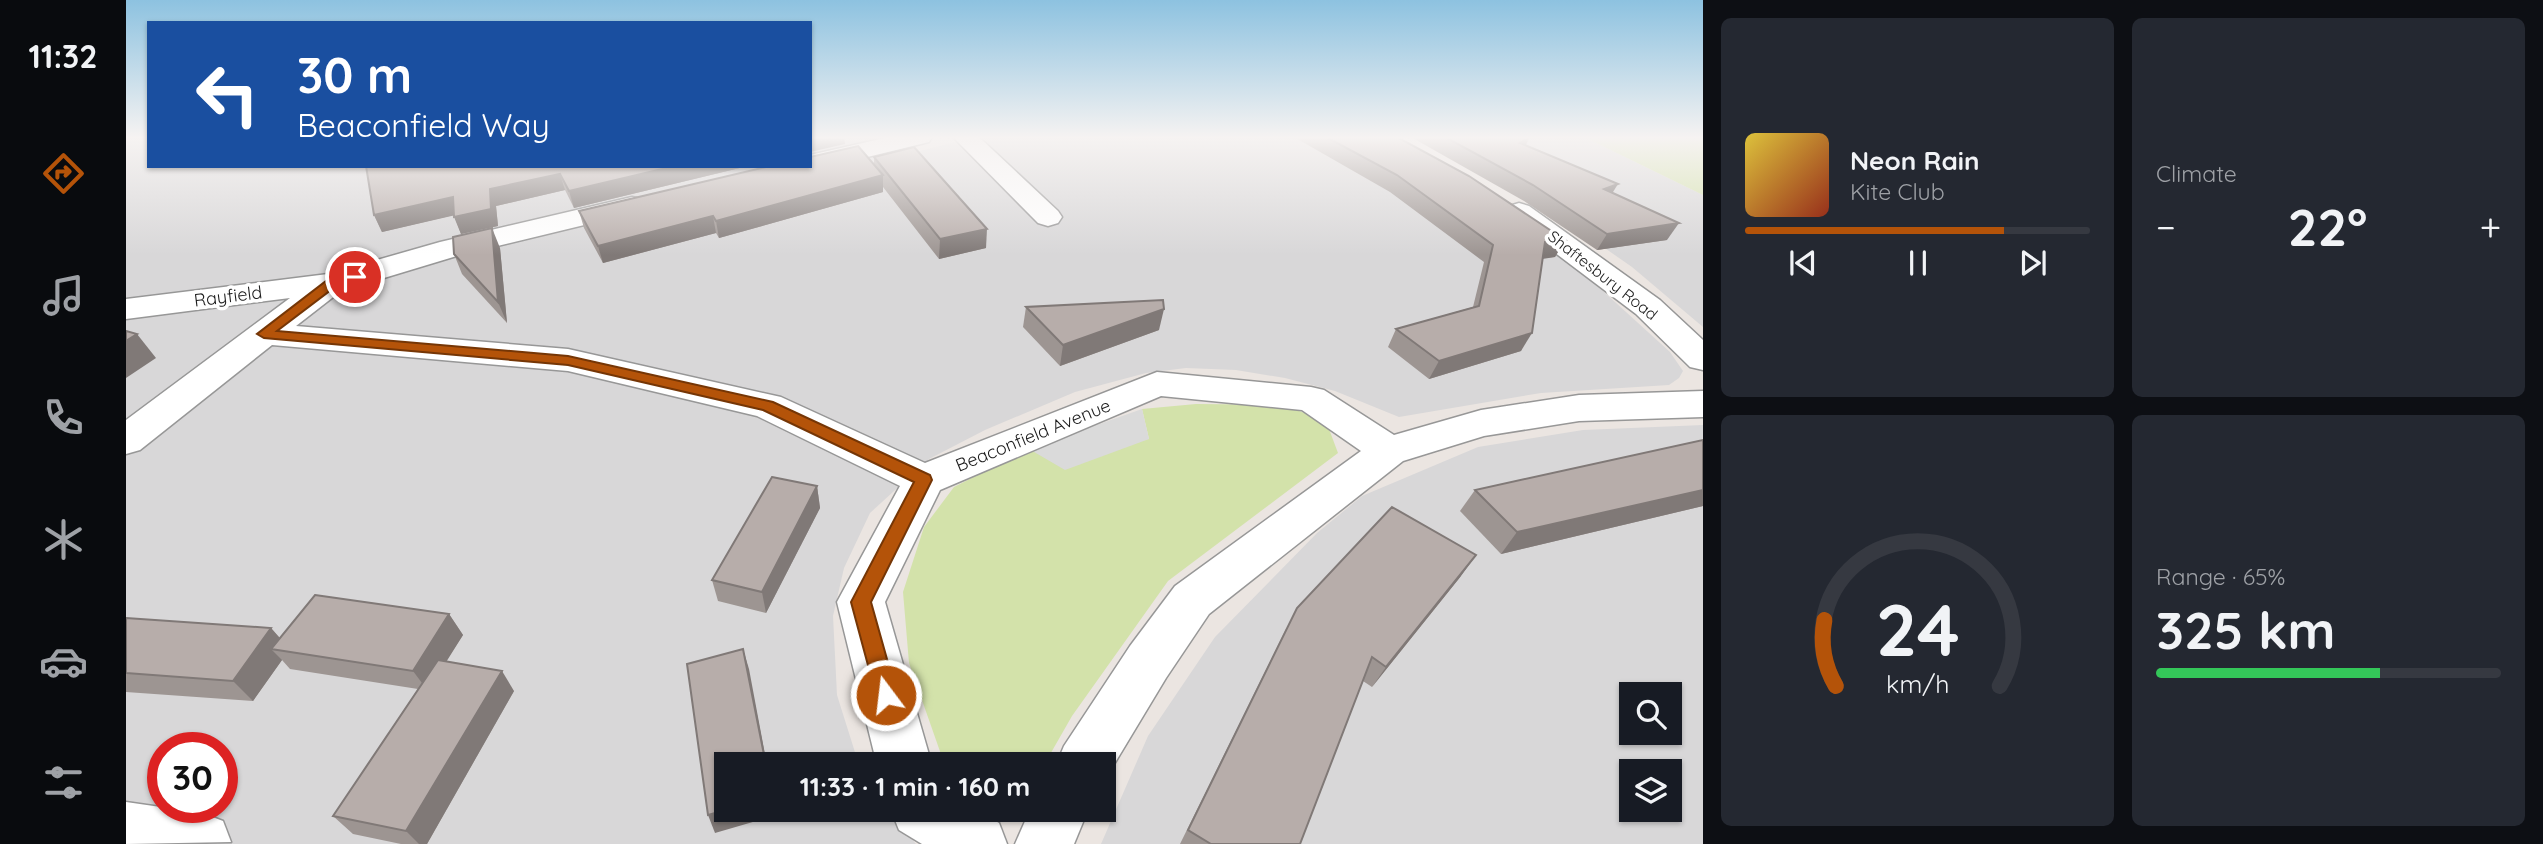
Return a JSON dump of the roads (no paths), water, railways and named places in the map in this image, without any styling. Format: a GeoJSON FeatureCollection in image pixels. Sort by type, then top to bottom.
{"type":"FeatureCollection","features":[{"type":"Feature","properties":{"kind":"street"},"geometry":{"type":"LineString","coordinates":[[1006,176],[1048,217]]}},
{"type":"Feature","properties":{"kind":"street","name":"Shaftesbury Road"},"geometry":{"type":"LineString","coordinates":[[1495,197],[1540,225],[1648,307],[1703,359]]}},
{"type":"Feature","properties":{"kind":"street"},"geometry":{"type":"LineString","coordinates":[[126,440],[330,284],[451,248],[663,198]]}},
{"type":"Feature","properties":{"kind":"street","name":"Rayfield"},"geometry":{"type":"LineString","coordinates":[[126,309],[330,284]]}},
{"type":"Feature","properties":{"kind":"street"},"geometry":{"type":"LineString","coordinates":[[264,334],[568,360],[768,406],[924,480],[861,602],[901,752]]}},
{"type":"Feature","properties":{"kind":"street","name":"Beaconfield Avenue"},"geometry":{"type":"LineString","coordinates":[[924,480],[1157,384],[1311,399],[1389,451]]}},
{"type":"Feature","properties":{"kind":"street"},"geometry":{"type":"LineString","coordinates":[[1091,752],[1148,662],[1192,600],[1389,451],[1481,423],[1579,408],[1703,404]]}},
{"type":"Feature","properties":{"kind":"street"},"geometry":{"type":"LineString","coordinates":[[940,822],[978,844]]}},
{"type":"Feature","properties":{"kind":"street"},"geometry":{"type":"LineString","coordinates":[[1044,844],[1054,822]]}},
{"type":"Feature","properties":{"kind":"street"},"geometry":{"type":"LineString","coordinates":[[126,831],[201,842]]}}]}
